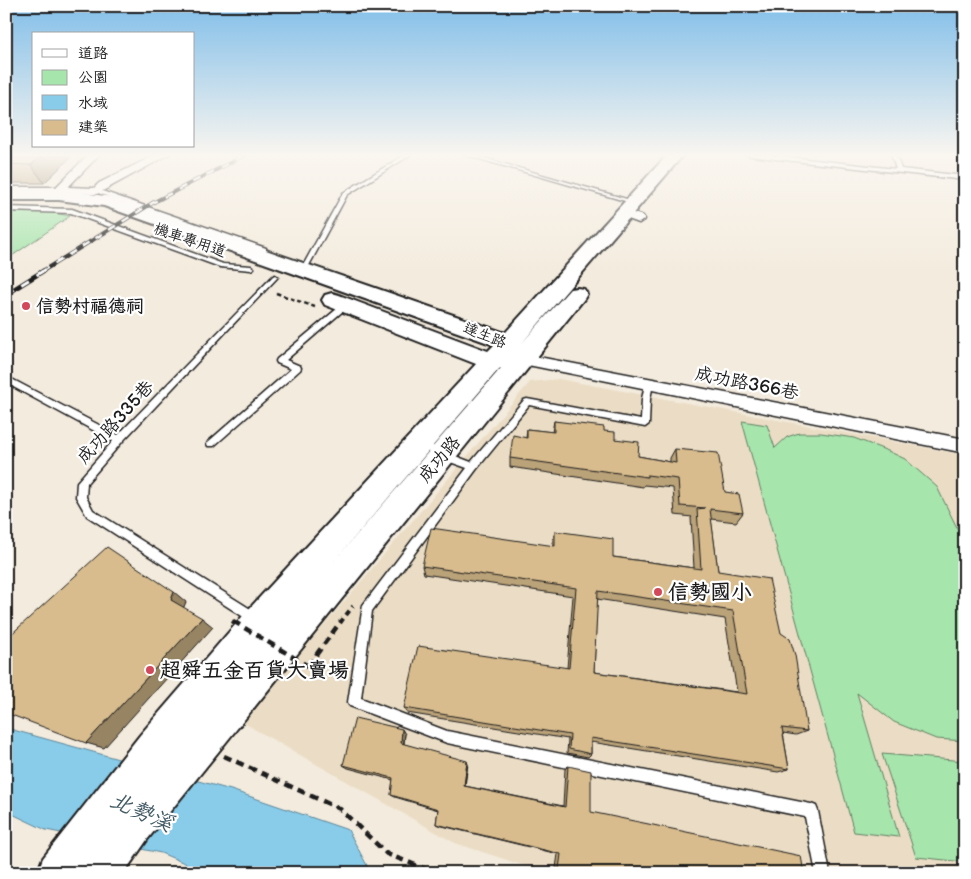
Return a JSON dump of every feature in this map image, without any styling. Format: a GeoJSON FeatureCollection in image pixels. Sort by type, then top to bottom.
{"type":"FeatureCollection","features":[{"type":"Feature","properties":{"kind":"street","name":"達生路"},"geometry":{"type":"LineString","coordinates":[[60,195],[106,201],[257,263],[275,277],[346,305],[508,354]]}},
{"type":"Feature","properties":{"kind":"street","name":"成功路"},"geometry":{"type":"LineString","coordinates":[[178,752],[274,631],[431,449],[508,354],[645,195]]}},
{"type":"Feature","properties":{"kind":"street","name":"成功路"},"geometry":{"type":"LineString","coordinates":[[632,212],[650,195]]}},
{"type":"Feature","properties":{"kind":"street","name":"達生路"},"geometry":{"type":"LineString","coordinates":[[6,202],[75,203],[99,207],[257,263],[303,271],[508,354]]}},
{"type":"Feature","properties":{"kind":"street","name":"成功路366巷"},"geometry":{"type":"LineString","coordinates":[[508,354],[649,384],[965,446]]}},
{"type":"Feature","properties":{"kind":"street","name":"成功路"},"geometry":{"type":"LineString","coordinates":[[178,752],[274,631]]}},
{"type":"Feature","properties":{"kind":"street"},"geometry":{"type":"LineString","coordinates":[[58,873],[178,752]]}},
{"type":"Feature","properties":{"kind":"street"},"geometry":{"type":"LineString","coordinates":[[99,873],[178,752]]}},
{"type":"Feature","properties":{"kind":"lane","name":"機車專用道"},"geometry":{"type":"LineString","coordinates":[[6,209],[72,211],[222,266],[257,263],[264,249],[111,195]]}},
{"type":"Feature","properties":{"kind":"lane"},"geometry":{"type":"LineString","coordinates":[[303,271],[345,195]]}},
{"type":"Feature","properties":{"kind":"lane"},"geometry":{"type":"LineString","coordinates":[[583,195],[632,212]]}},
{"type":"Feature","properties":{"kind":"lane","name":"成功路335巷"},"geometry":{"type":"LineString","coordinates":[[274,631],[90,513],[81,497],[82,482],[119,440],[275,277]]}},
{"type":"Feature","properties":{"kind":"lane"},"geometry":{"type":"LineString","coordinates":[[211,444],[297,368],[280,361],[346,305]]}},
{"type":"Feature","properties":{"kind":"lane"},"geometry":{"type":"LineString","coordinates":[[6,379],[119,440]]}},
{"type":"Feature","properties":{"kind":"lane"},"geometry":{"type":"LineString","coordinates":[[649,384],[645,424],[527,402],[473,466],[366,609],[354,702],[447,737],[811,811],[823,873]]}},
{"type":"Feature","properties":{"kind":"lane"},"geometry":{"type":"LineString","coordinates":[[431,449],[473,466]]}},
{"type":"Feature","properties":{"kind":"path"},"geometry":{"type":"LineString","coordinates":[[232,621],[308,666],[356,602],[366,609]]}},
{"type":"Feature","properties":{"kind":"path"},"geometry":{"type":"LineString","coordinates":[[178,752],[340,809],[387,854],[436,873]]}},
{"type":"Feature","properties":{"kind":"shaded area","name":"信勢國小"},"geometry":{"type":"Polygon","coordinates":[[[559,379],[965,455],[965,873],[546,873],[455,843],[242,722],[530,382],[559,379]]]}},
{"type":"Feature","properties":{"kind":"green space"},"geometry":{"type":"Polygon","coordinates":[[[6,212],[48,212],[70,216],[6,260],[6,212]]]}},
{"type":"Feature","properties":{"kind":"green space"},"geometry":{"type":"Polygon","coordinates":[[[742,421],[767,425],[775,448],[787,437],[799,433],[821,433],[854,438],[905,459],[937,487],[965,544],[965,741],[936,739],[894,722],[857,693],[899,837],[854,832],[742,421]]]}},
{"type":"Feature","properties":{"kind":"green space"},"geometry":{"type":"Polygon","coordinates":[[[882,754],[965,761],[965,862],[916,857],[882,754]]]}},
{"type":"Feature","properties":{"kind":"water","name":"北勢溪"},"geometry":{"type":"Polygon","coordinates":[[[6,728],[231,790],[348,830],[371,873],[208,873],[161,853],[46,830],[6,811],[6,728]]]}},
{"type":"Feature","properties":{"kind":"building"},"geometry":{"type":"Polygon","coordinates":[[[554,421],[604,427],[604,431],[615,432],[615,439],[639,442],[638,456],[676,463],[675,449],[718,453],[725,492],[739,494],[743,513],[710,509],[718,571],[769,579],[781,633],[790,639],[795,655],[807,731],[782,728],[789,769],[591,738],[591,754],[569,749],[570,735],[404,708],[418,646],[569,668],[576,588],[422,566],[431,528],[555,546],[555,531],[613,539],[613,557],[701,569],[697,509],[705,508],[680,506],[678,479],[647,475],[647,477],[510,458],[513,435],[527,438],[527,429],[554,432],[554,421]],[[598,591],[594,672],[747,694],[733,611],[598,591]]]}},
{"type":"Feature","properties":{"kind":"building"},"geometry":{"type":"Polygon","coordinates":[[[107,547],[174,592],[171,600],[202,618],[86,743],[6,713],[6,639],[107,547]]]}},
{"type":"Feature","properties":{"kind":"building"},"geometry":{"type":"Polygon","coordinates":[[[355,718],[402,729],[401,743],[467,761],[464,786],[565,807],[568,766],[591,771],[591,812],[801,856],[804,873],[579,873],[559,869],[561,854],[436,824],[438,809],[391,795],[393,778],[343,765],[355,718]]]}},
{"type":"Feature","properties":{"kind":"railway"},"geometry":{"type":"LineString","coordinates":[[41,272],[168,195]]}},
{"type":"Feature","properties":{"kind":"railway"},"geometry":{"type":"LineString","coordinates":[[6,294],[43,271]]}},
{"type":"Feature","properties":{"kind":"place","name":"信勢村福德祠"},"geometry":{"type":"Point","coordinates":[26,306]}},
{"type":"Feature","properties":{"kind":"place","name":"信勢國小"},"geometry":{"type":"Point","coordinates":[658,592]}},
{"type":"Feature","properties":{"kind":"place","name":"超舜五金百貨大賣場"},"geometry":{"type":"Point","coordinates":[150,670]}}]}
